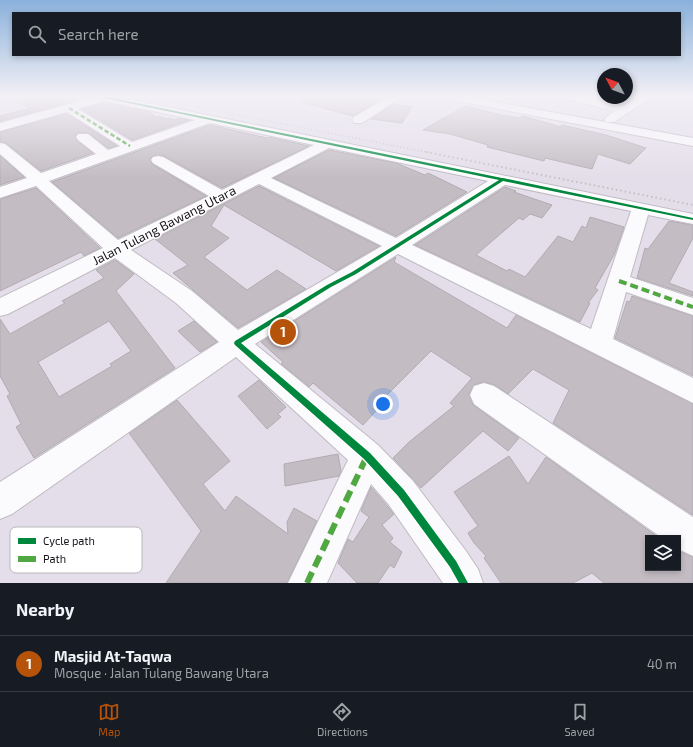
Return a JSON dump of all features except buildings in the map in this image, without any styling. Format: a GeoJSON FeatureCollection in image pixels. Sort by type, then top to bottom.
{"type":"FeatureCollection","features":[{"type":"Feature","properties":{"kind":"street"},"geometry":{"type":"LineString","coordinates":[[0,127],[10,124]]}},
{"type":"Feature","properties":{"kind":"street"},"geometry":{"type":"LineString","coordinates":[[95,124],[111,137],[130,146]]}},
{"type":"Feature","properties":{"kind":"street"},"geometry":{"type":"LineString","coordinates":[[0,193],[192,124]]}},
{"type":"Feature","properties":{"kind":"street"},"geometry":{"type":"LineString","coordinates":[[239,124],[693,219]]}},
{"type":"Feature","properties":{"kind":"street"},"geometry":{"type":"LineString","coordinates":[[604,124],[693,142]]}},
{"type":"Feature","properties":{"kind":"street"},"geometry":{"type":"LineString","coordinates":[[83,137],[106,155]]}},
{"type":"Feature","properties":{"kind":"street","name":"Jalan Tulang Bawang Utara"},"geometry":{"type":"LineString","coordinates":[[0,308],[328,143]]}},
{"type":"Feature","properties":{"kind":"street"},"geometry":{"type":"LineString","coordinates":[[0,148],[38,179],[117,250],[184,297],[367,456],[401,493],[453,564],[464,583]]}},
{"type":"Feature","properties":{"kind":"street"},"geometry":{"type":"LineString","coordinates":[[158,160],[221,196]]}},
{"type":"Feature","properties":{"kind":"street"},"geometry":{"type":"LineString","coordinates":[[258,178],[395,247],[599,344],[693,391]]}},
{"type":"Feature","properties":{"kind":"street"},"geometry":{"type":"LineString","coordinates":[[0,502],[237,343],[395,247],[503,179]]}},
{"type":"Feature","properties":{"kind":"street"},"geometry":{"type":"LineString","coordinates":[[599,344],[641,209]]}},
{"type":"Feature","properties":{"kind":"street"},"geometry":{"type":"LineString","coordinates":[[619,281],[693,308]]}},
{"type":"Feature","properties":{"kind":"street"},"geometry":{"type":"LineString","coordinates":[[484,395],[693,538]]}},
{"type":"Feature","properties":{"kind":"street"},"geometry":{"type":"LineString","coordinates":[[306,583],[367,456]]}},
{"type":"Feature","properties":{"kind":"railway"},"geometry":{"type":"LineString","coordinates":[[284,124],[431,153]]}},
{"type":"Feature","properties":{"kind":"railway"},"geometry":{"type":"LineString","coordinates":[[426,152],[693,205]]}},
{"type":"Feature","properties":{"kind":"marked path"},"geometry":{"type":"LineString","coordinates":[[94,124],[130,146]]}},
{"type":"Feature","properties":{"kind":"marked path"},"geometry":{"type":"LineString","coordinates":[[619,281],[693,307]]}},
{"type":"Feature","properties":{"kind":"marked path"},"geometry":{"type":"LineString","coordinates":[[307,583],[367,456]]}},
{"type":"Feature","properties":{"kind":"cycle path"},"geometry":{"type":"LineString","coordinates":[[235,124],[693,219]]}},
{"type":"Feature","properties":{"kind":"cycle path"},"geometry":{"type":"LineString","coordinates":[[464,583],[453,564],[401,493],[367,456],[237,343],[329,286],[354,273],[503,179]]}},
{"type":"Feature","properties":{"kind":"place","name":"Masjid At-Taqwa"},"geometry":{"type":"Point","coordinates":[283,332]}}]}
